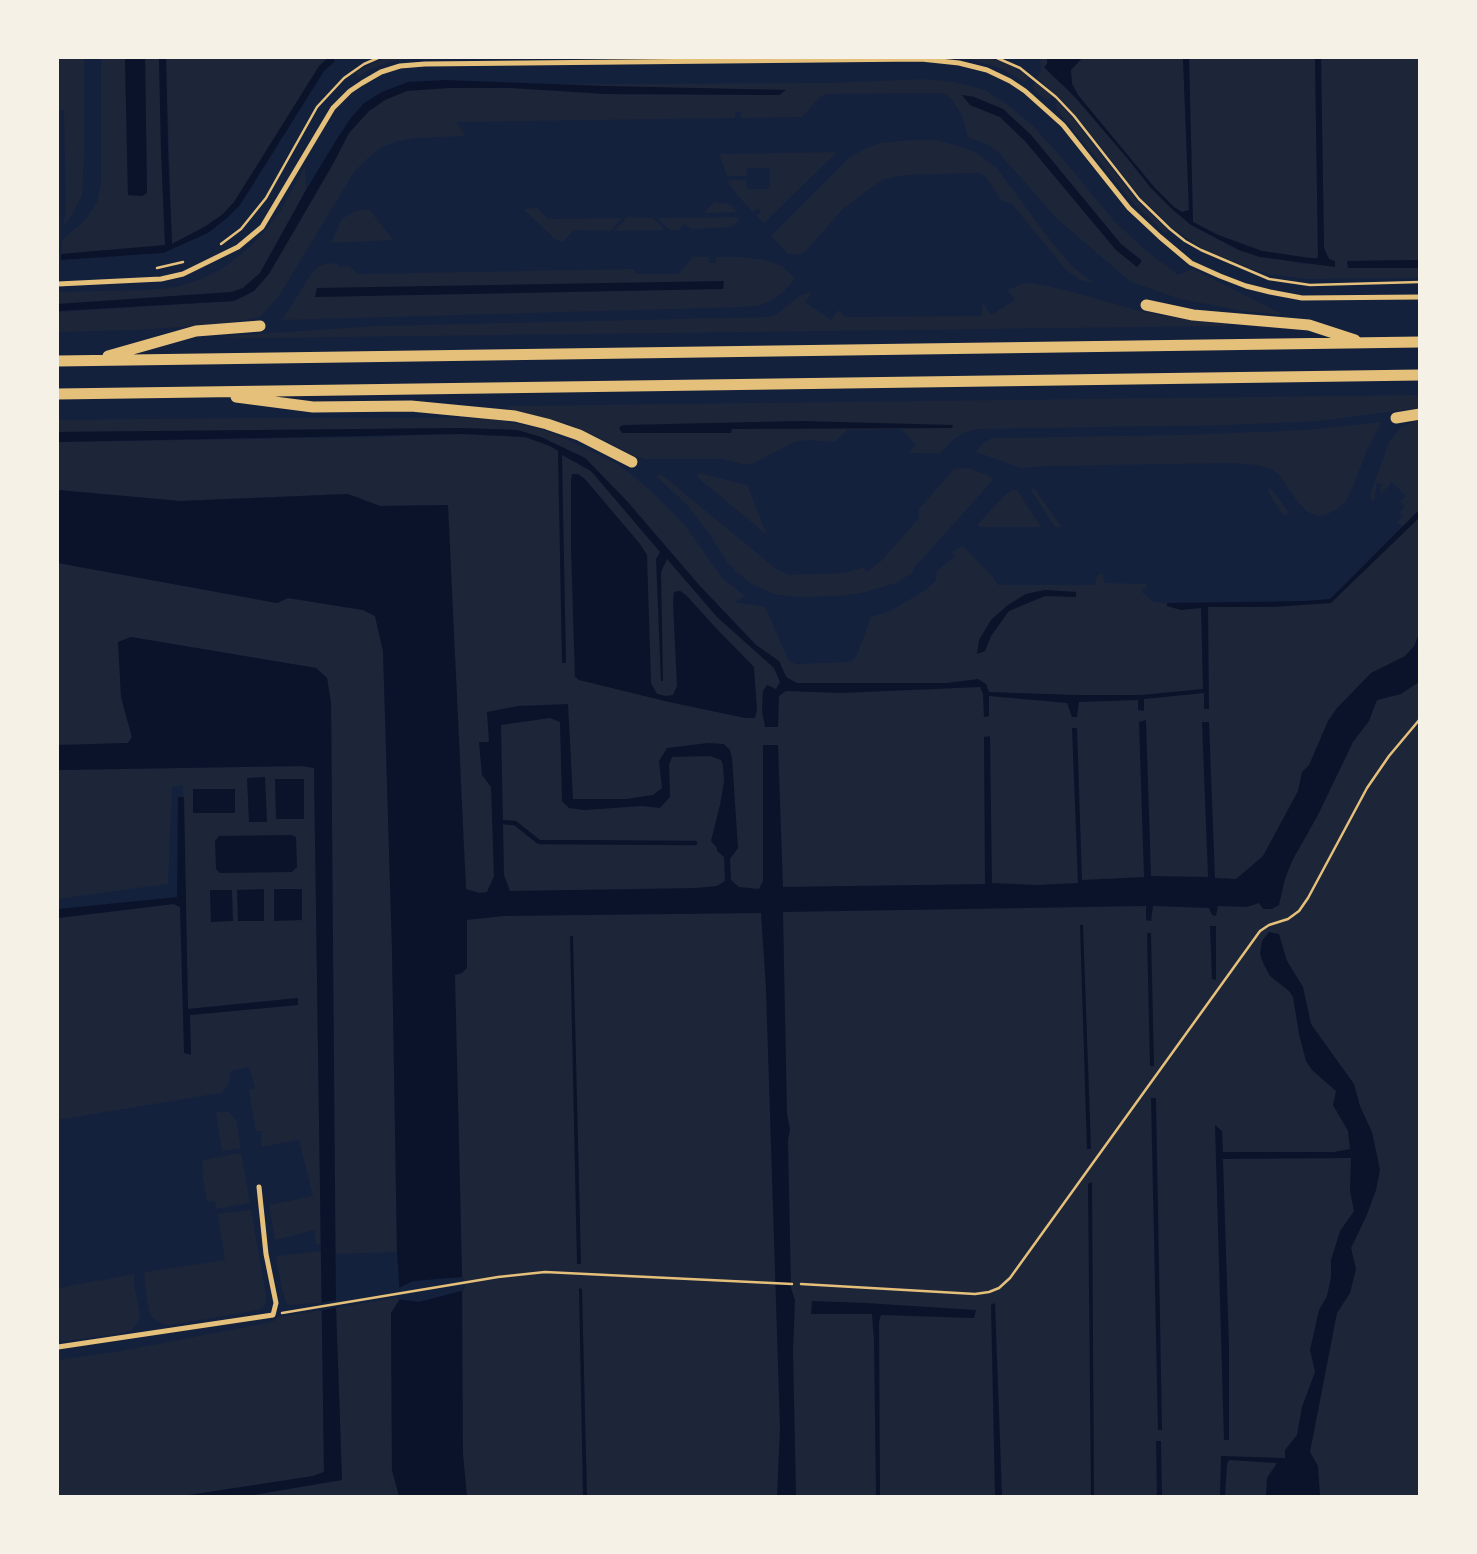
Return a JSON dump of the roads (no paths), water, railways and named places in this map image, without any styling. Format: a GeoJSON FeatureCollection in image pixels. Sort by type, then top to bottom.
{"type":"FeatureCollection","features":[{"type":"Feature","properties":{"kind":"highway"},"geometry":{"type":"LineString","coordinates":[[1146,305],[1193,315],[1309,325],[1364,343]]}},
{"type":"Feature","properties":{"kind":"highway"},"geometry":{"type":"LineString","coordinates":[[93,361],[196,331],[260,326]]}},
{"type":"Feature","properties":{"kind":"highway"},"geometry":{"type":"LineString","coordinates":[[58,361],[1420,342]]}},
{"type":"Feature","properties":{"kind":"highway"},"geometry":{"type":"LineString","coordinates":[[58,394],[1420,375]]}},
{"type":"Feature","properties":{"kind":"highway"},"geometry":{"type":"LineString","coordinates":[[197,392],[313,407],[411,406],[515,416],[579,435],[632,462]]}},
{"type":"Feature","properties":{"kind":"highway"},"geometry":{"type":"LineString","coordinates":[[1396,418],[1420,414]]}},
{"type":"Feature","properties":{"kind":"street"},"geometry":{"type":"LineString","coordinates":[[58,284],[161,279],[183,274],[238,247],[262,227],[333,108],[350,91],[366,80],[381,72],[400,66],[425,64],[921,59],[959,63],[987,70],[1025,91],[1063,124],[1129,208],[1191,263],[1246,286],[1302,298],[1420,297]]}},
{"type":"Feature","properties":{"kind":"street"},"geometry":{"type":"LineString","coordinates":[[58,1347],[273,1314],[276,1303],[266,1254],[259,1187]]}},
{"type":"Feature","properties":{"kind":"waterway"},"geometry":{"type":"LineString","coordinates":[[500,822],[515,823],[539,842],[695,843]]}}]}
